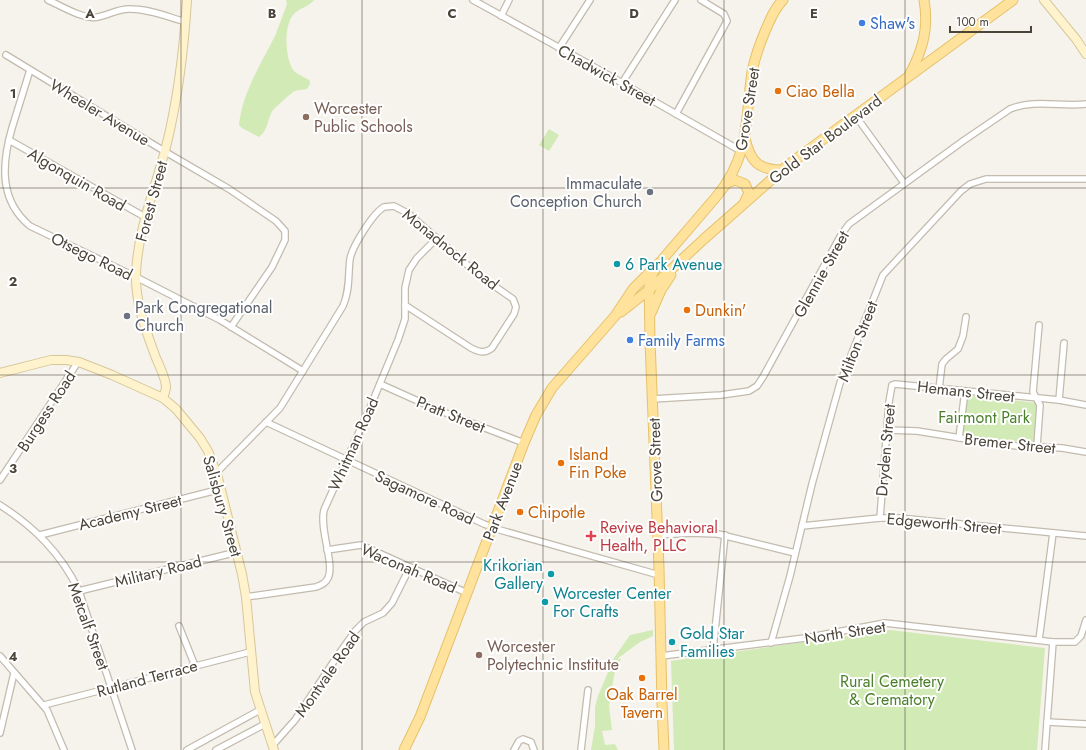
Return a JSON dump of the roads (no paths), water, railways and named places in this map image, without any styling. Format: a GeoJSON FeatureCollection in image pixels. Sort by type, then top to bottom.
{"type":"FeatureCollection","features":[{"type":"Feature","properties":{"kind":"main road","name":"Forest Street"},"geometry":{"type":"LineString","coordinates":[[163,398],[166,386],[141,314],[136,278],[138,250],[142,227],[164,152],[176,95],[186,22],[187,0]]}},
{"type":"Feature","properties":{"kind":"main road","name":"Grove Street"},"geometry":{"type":"LineString","coordinates":[[664,750],[658,535],[650,340],[650,278],[656,267],[713,202],[727,183],[741,151],[755,60],[760,42],[776,4],[783,0]]}},
{"type":"Feature","properties":{"kind":"main road","name":"Gold Star Boulevard"},"geometry":{"type":"LineString","coordinates":[[649,290],[782,170],[1013,0]]}},
{"type":"Feature","properties":{"kind":"main road"},"geometry":{"type":"LineString","coordinates":[[1044,0],[1076,39],[1086,54]]}},
{"type":"Feature","properties":{"kind":"main road"},"geometry":{"type":"LineString","coordinates":[[908,77],[916,62],[926,33],[927,17],[925,1]]}},
{"type":"Feature","properties":{"kind":"main road"},"geometry":{"type":"LineString","coordinates":[[744,132],[752,159],[768,170],[782,170]]}},
{"type":"Feature","properties":{"kind":"main road"},"geometry":{"type":"LineString","coordinates":[[727,183],[734,180],[745,184],[749,193],[745,202]]}},
{"type":"Feature","properties":{"kind":"main road","name":"Grove Street"},"geometry":{"type":"LineString","coordinates":[[650,314],[665,283],[689,253]]}},
{"type":"Feature","properties":{"kind":"main road","name":"Park Avenue"},"geometry":{"type":"LineString","coordinates":[[404,750],[420,717],[536,415],[552,388],[615,316],[633,289],[648,272],[656,267]]}},
{"type":"Feature","properties":{"kind":"main road","name":"Park Avenue"},"geometry":{"type":"LineString","coordinates":[[615,316],[649,290]]}},
{"type":"Feature","properties":{"kind":"main road","name":"Salisbury Street"},"geometry":{"type":"LineString","coordinates":[[0,373],[46,361],[61,360],[78,362],[112,375],[163,398],[176,409],[200,438],[208,450],[216,473],[237,552],[246,597],[253,683],[260,710],[273,748]]}},
{"type":"Feature","properties":{"kind":"street"},"geometry":{"type":"LineString","coordinates":[[48,0],[89,17],[98,17],[117,11],[133,9],[186,22]]}},
{"type":"Feature","properties":{"kind":"street","name":"Chadwick Street"},"geometry":{"type":"LineString","coordinates":[[473,0],[741,151]]}},
{"type":"Feature","properties":{"kind":"street"},"geometry":{"type":"LineString","coordinates":[[501,16],[509,0]]}},
{"type":"Feature","properties":{"kind":"street"},"geometry":{"type":"LineString","coordinates":[[559,48],[590,0]]}},
{"type":"Feature","properties":{"kind":"street"},"geometry":{"type":"LineString","coordinates":[[622,83],[675,0]]}},
{"type":"Feature","properties":{"kind":"street"},"geometry":{"type":"LineString","coordinates":[[676,114],[727,20],[724,14],[701,0]]}},
{"type":"Feature","properties":{"kind":"street","name":"Wheeler Avenue"},"geometry":{"type":"LineString","coordinates":[[6,55],[164,152],[228,189],[276,220],[285,231],[285,240],[272,267],[231,327]]}},
{"type":"Feature","properties":{"kind":"street","name":"Otsego Road"},"geometry":{"type":"LineString","coordinates":[[30,70],[2,167],[1,184],[5,200],[17,217],[30,226],[231,327],[303,371]]}},
{"type":"Feature","properties":{"kind":"street","name":"Glennie Street"},"geometry":{"type":"LineString","coordinates":[[652,400],[721,395],[749,391],[754,388],[763,377],[843,230],[851,222],[1010,109],[1016,106],[1033,104],[1086,104]]}},
{"type":"Feature","properties":{"kind":"street"},"geometry":{"type":"LineString","coordinates":[[855,115],[904,183]]}},
{"type":"Feature","properties":{"kind":"street","name":"Algonquin Road"},"geometry":{"type":"LineString","coordinates":[[9,140],[145,217]]}},
{"type":"Feature","properties":{"kind":"street","name":"Milton Street"},"geometry":{"type":"LineString","coordinates":[[771,643],[840,383],[883,274],[966,186],[976,181],[986,179],[1086,179]]}},
{"type":"Feature","properties":{"kind":"street","name":"Monadnock Road"},"geometry":{"type":"LineString","coordinates":[[216,473],[280,408],[303,371],[343,306],[348,293],[351,254],[371,220],[380,209],[388,205],[398,207],[409,214],[482,278],[511,297],[516,305],[514,314],[491,349],[480,352],[471,348],[405,305]]}},
{"type":"Feature","properties":{"kind":"street","name":"Whitman Road"},"geometry":{"type":"LineString","coordinates":[[246,597],[316,587],[323,584],[327,580],[330,572],[322,522],[326,502],[380,384],[404,324],[405,288],[409,270],[417,258],[437,238]]}},
{"type":"Feature","properties":{"kind":"street"},"geometry":{"type":"LineString","coordinates":[[939,389],[942,364],[958,348],[963,336],[966,317]]}},
{"type":"Feature","properties":{"kind":"street"},"geometry":{"type":"LineString","coordinates":[[1037,446],[1040,405],[1033,392],[1040,325]]}},
{"type":"Feature","properties":{"kind":"street"},"geometry":{"type":"LineString","coordinates":[[1059,400],[1064,344]]}},
{"type":"Feature","properties":{"kind":"street","name":"Burgess Road"},"geometry":{"type":"LineString","coordinates":[[0,480],[78,362]]}},
{"type":"Feature","properties":{"kind":"street","name":"Pratt Street"},"geometry":{"type":"LineString","coordinates":[[380,384],[438,410],[524,443]]}},
{"type":"Feature","properties":{"kind":"street","name":"Hemans Street"},"geometry":{"type":"LineString","coordinates":[[894,384],[1059,400],[1086,405]]}},
{"type":"Feature","properties":{"kind":"street","name":"Dryden Street"},"geometry":{"type":"LineString","coordinates":[[880,518],[890,398],[892,385],[894,384]]}},
{"type":"Feature","properties":{"kind":"street"},"geometry":{"type":"LineString","coordinates":[[959,438],[965,391]]}},
{"type":"Feature","properties":{"kind":"street","name":"Sagamore Road"},"geometry":{"type":"LineString","coordinates":[[266,422],[492,527],[659,575]]}},
{"type":"Feature","properties":{"kind":"street","name":"Bremer Street"},"geometry":{"type":"LineString","coordinates":[[887,430],[917,431],[1016,446],[1037,446],[1086,452]]}},
{"type":"Feature","properties":{"kind":"street","name":"Academy Street"},"geometry":{"type":"LineString","coordinates":[[40,535],[221,489]]}},
{"type":"Feature","properties":{"kind":"street","name":"Metcalf Street"},"geometry":{"type":"LineString","coordinates":[[0,505],[21,519],[40,535],[70,572],[79,590],[132,750]]}},
{"type":"Feature","properties":{"kind":"street","name":"Edgeworth Street"},"geometry":{"type":"LineString","coordinates":[[802,526],[880,518],[913,518],[1086,536]]}},
{"type":"Feature","properties":{"kind":"street"},"geometry":{"type":"LineString","coordinates":[[658,535],[697,533],[725,536],[795,553]]}},
{"type":"Feature","properties":{"kind":"street"},"geometry":{"type":"LineString","coordinates":[[1039,640],[1053,533]]}},
{"type":"Feature","properties":{"kind":"street"},"geometry":{"type":"LineString","coordinates":[[714,650],[725,536]]}},
{"type":"Feature","properties":{"kind":"street","name":"Waconah Road"},"geometry":{"type":"LineString","coordinates":[[327,550],[361,545],[467,592]]}},
{"type":"Feature","properties":{"kind":"street","name":"Military Road"},"geometry":{"type":"LineString","coordinates":[[79,590],[237,552]]}},
{"type":"Feature","properties":{"kind":"street","name":"Montvale Road"},"geometry":{"type":"LineString","coordinates":[[273,748],[295,720],[338,655],[359,627],[368,620],[383,613],[392,603],[410,567]]}},
{"type":"Feature","properties":{"kind":"street","name":"North Street"},"geometry":{"type":"LineString","coordinates":[[661,656],[805,638],[885,623],[1053,642],[1076,642],[1081,636],[1086,620]]}},
{"type":"Feature","properties":{"kind":"street"},"geometry":{"type":"LineString","coordinates":[[179,626],[194,666]]}},
{"type":"Feature","properties":{"kind":"street"},"geometry":{"type":"LineString","coordinates":[[1045,750],[1053,642]]}},
{"type":"Feature","properties":{"kind":"street","name":"Rutland Terrace"},"geometry":{"type":"LineString","coordinates":[[44,705],[250,652]]}},
{"type":"Feature","properties":{"kind":"street"},"geometry":{"type":"LineString","coordinates":[[0,656],[44,705],[64,750]]}},
{"type":"Feature","properties":{"kind":"street"},"geometry":{"type":"LineString","coordinates":[[0,733],[14,673]]}},
{"type":"Feature","properties":{"kind":"street"},"geometry":{"type":"LineString","coordinates":[[581,750],[588,690]]}},
{"type":"Feature","properties":{"kind":"street"},"geometry":{"type":"LineString","coordinates":[[187,750],[260,710]]}},
{"type":"Feature","properties":{"kind":"street"},"geometry":{"type":"LineString","coordinates":[[1047,722],[1086,724]]}},
{"type":"Feature","properties":{"kind":"street"},"geometry":{"type":"LineString","coordinates":[[216,750],[265,724]]}},
{"type":"Feature","properties":{"kind":"street"},"geometry":{"type":"LineString","coordinates":[[514,750],[519,741],[524,739],[532,743],[534,750]]}},
{"type":"Feature","properties":{"kind":"place","name":"Shaw's"},"geometry":{"type":"Point","coordinates":[862,23]}},
{"type":"Feature","properties":{"kind":"place","name":"Ciao Bella"},"geometry":{"type":"Point","coordinates":[778,91]}},
{"type":"Feature","properties":{"kind":"place","name":"Worcester Public Schools"},"geometry":{"type":"Point","coordinates":[306,117]}},
{"type":"Feature","properties":{"kind":"place","name":"Immaculate Conception Church"},"geometry":{"type":"Point","coordinates":[650,192]}},
{"type":"Feature","properties":{"kind":"place","name":"6 Park Avenue"},"geometry":{"type":"Point","coordinates":[617,264]}},
{"type":"Feature","properties":{"kind":"place","name":"Dunkin'"},"geometry":{"type":"Point","coordinates":[687,310]}},
{"type":"Feature","properties":{"kind":"place","name":"Park Congregational Church"},"geometry":{"type":"Point","coordinates":[127,316]}},
{"type":"Feature","properties":{"kind":"place","name":"Family Farms"},"geometry":{"type":"Point","coordinates":[630,340]}},
{"type":"Feature","properties":{"kind":"place","name":"Island Fin Poke"},"geometry":{"type":"Point","coordinates":[561,463]}},
{"type":"Feature","properties":{"kind":"place","name":"Chipotle"},"geometry":{"type":"Point","coordinates":[520,512]}},
{"type":"Feature","properties":{"kind":"place","name":"Revive Behavioral Health, PLLC"},"geometry":{"type":"Point","coordinates":[591,536]}},
{"type":"Feature","properties":{"kind":"place","name":"Krikorian Gallery"},"geometry":{"type":"Point","coordinates":[551,574]}},
{"type":"Feature","properties":{"kind":"place","name":"Worcester Center For Crafts"},"geometry":{"type":"Point","coordinates":[545,602]}},
{"type":"Feature","properties":{"kind":"place","name":"Gold Star Families"},"geometry":{"type":"Point","coordinates":[672,642]}},
{"type":"Feature","properties":{"kind":"place","name":"Worcester Polytechnic Institute"},"geometry":{"type":"Point","coordinates":[479,655]}},
{"type":"Feature","properties":{"kind":"place","name":"Oak Barrel Tavern"},"geometry":{"type":"Point","coordinates":[642,678]}},
{"type":"Feature","properties":{"kind":"park label","name":"Fairmont Park"},"geometry":{"type":"Point","coordinates":[984,417]}},
{"type":"Feature","properties":{"kind":"park label","name":"Rural Cemetery & Crematory"},"geometry":{"type":"Point","coordinates":[892,690]}}]}
